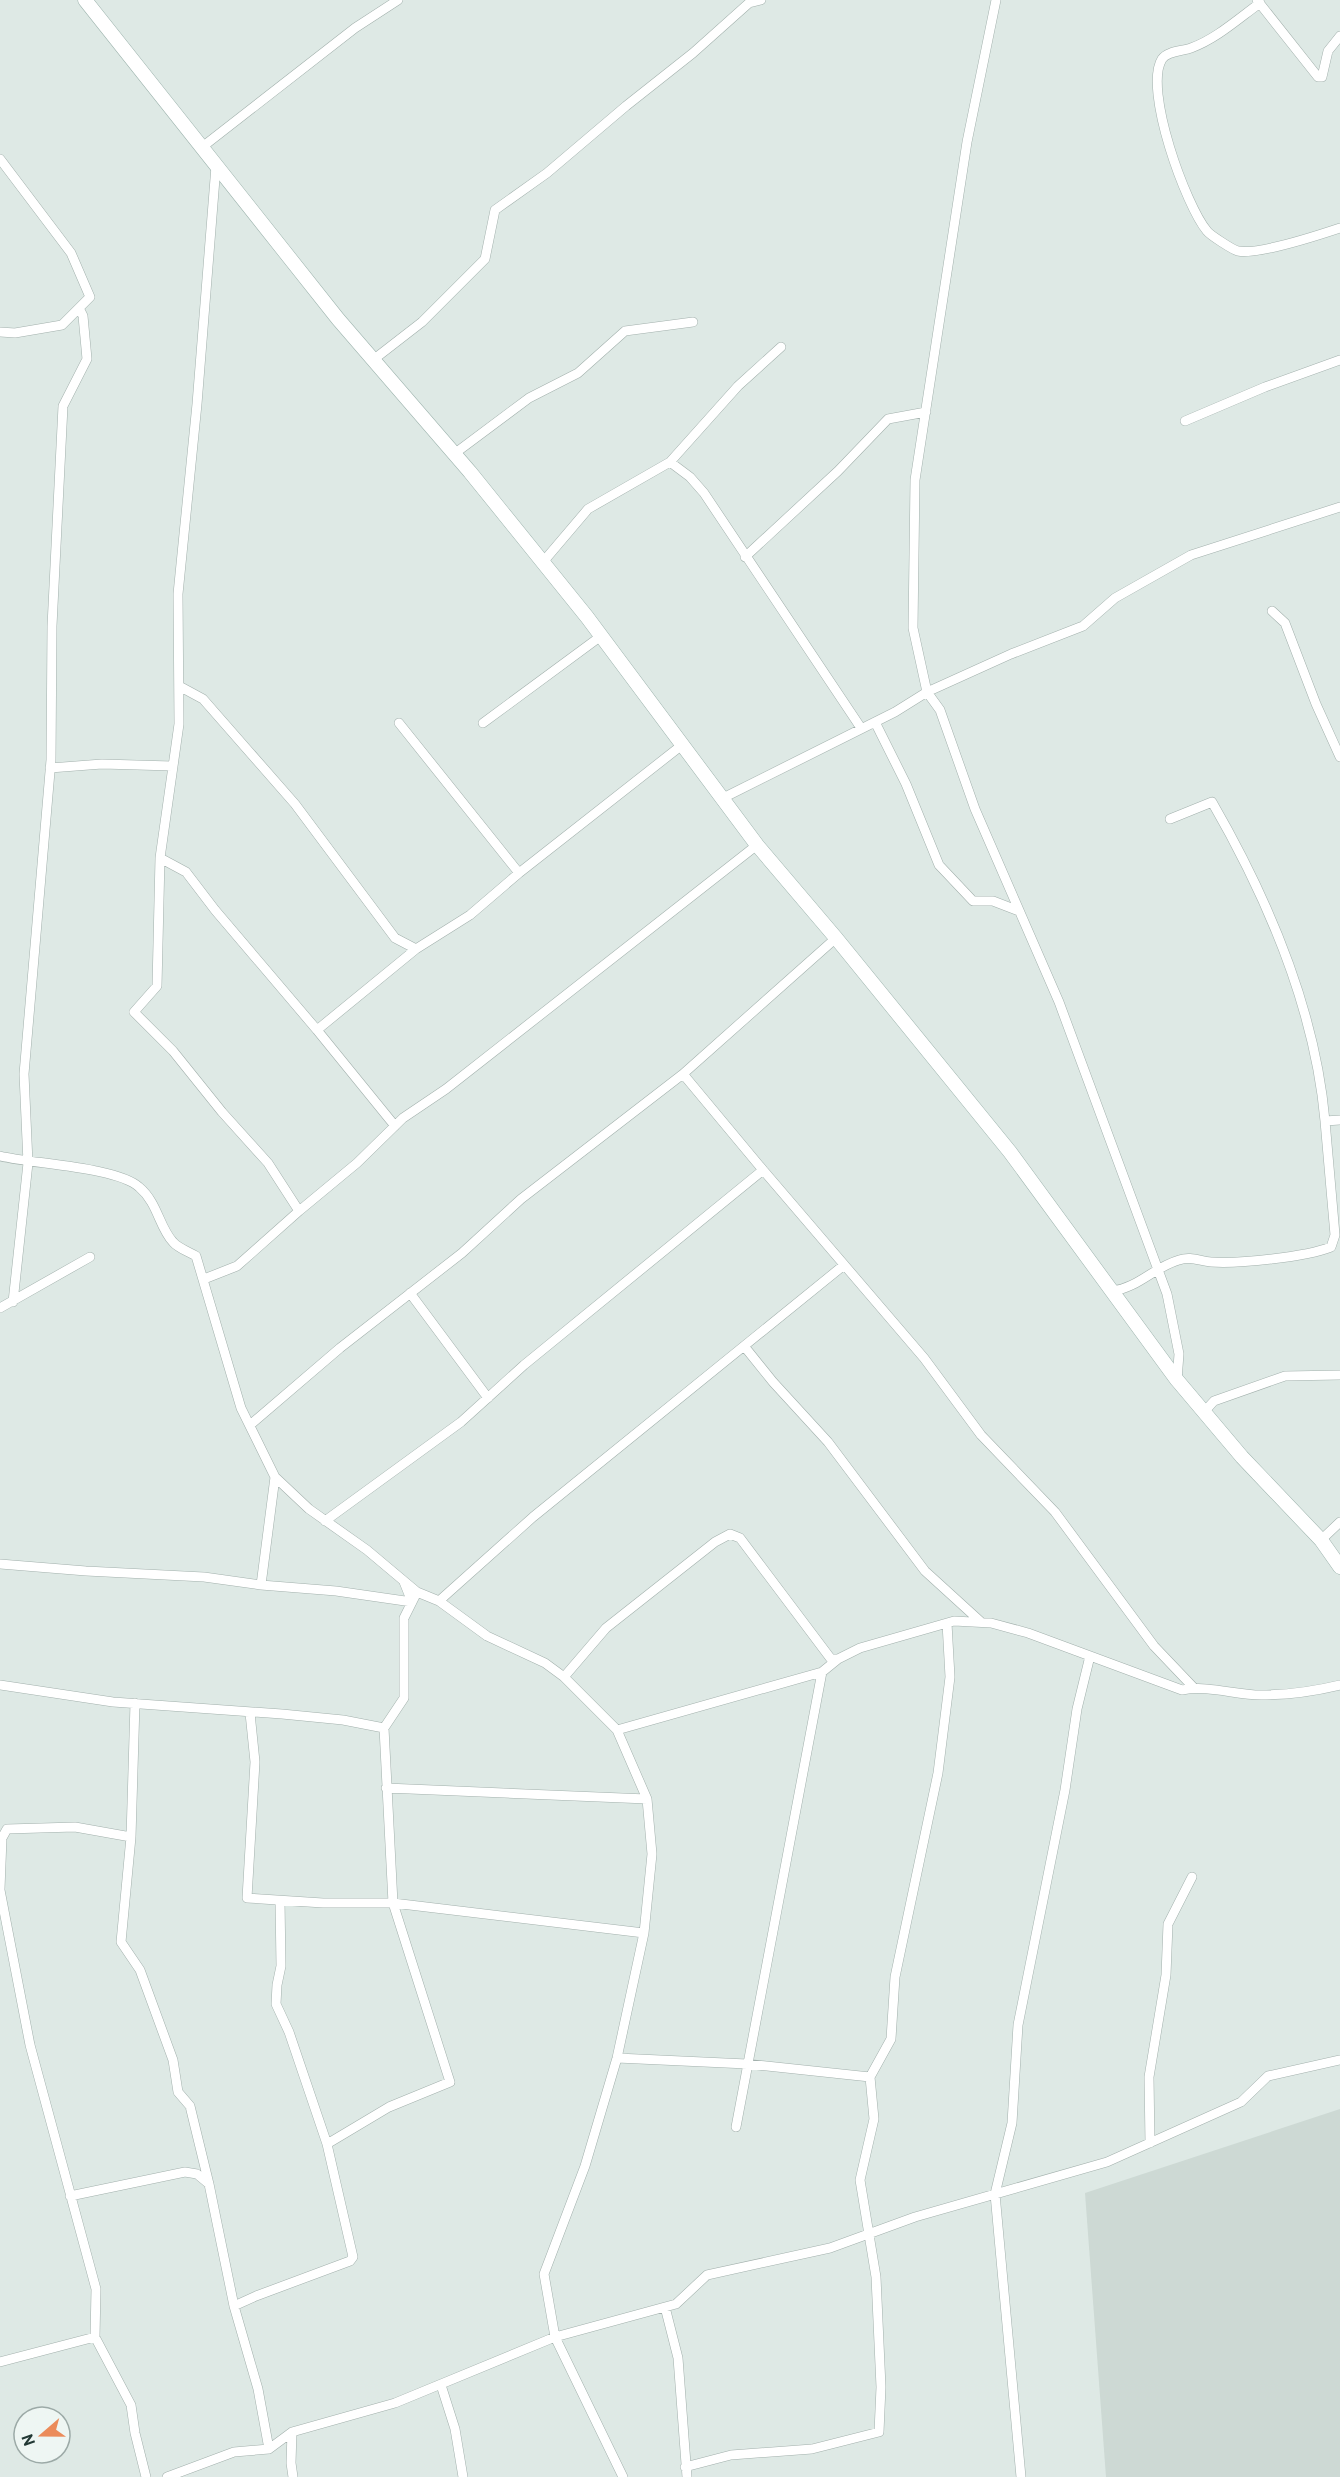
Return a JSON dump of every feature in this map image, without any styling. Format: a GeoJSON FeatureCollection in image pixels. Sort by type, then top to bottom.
{"type":"FeatureCollection","features":[{"type":"Feature","properties":{"kind":"street"},"geometry":{"type":"LineString","coordinates":[[85,0],[201,148],[373,360],[454,454],[602,636],[757,845],[836,938],[1010,1152],[1177,1380],[1242,1457],[1321,1540],[1340,1567]]}},
{"type":"Feature","properties":{"kind":"street"},"geometry":{"type":"LineString","coordinates":[[201,148],[356,28],[398,0]]}},
{"type":"Feature","properties":{"kind":"street"},"geometry":{"type":"LineString","coordinates":[[373,360],[422,322],[485,259],[495,210],[547,173],[693,53],[749,3],[761,0]]}},
{"type":"Feature","properties":{"kind":"street"},"geometry":{"type":"LineString","coordinates":[[996,0],[967,142],[915,480],[913,628],[927,692],[940,710],[975,809],[1059,1002],[1167,1294],[1179,1354],[1177,1380]]}},
{"type":"Feature","properties":{"kind":"street"},"geometry":{"type":"LineString","coordinates":[[1340,36],[1328,51],[1322,77],[1318,76],[1258,2],[1208,40],[1169,54],[1162,59],[1157,77],[1158,103],[1181,184],[1208,232],[1238,251],[1269,248],[1340,228]]}},
{"type":"Feature","properties":{"kind":"street"},"geometry":{"type":"LineString","coordinates":[[0,159],[71,253],[90,297],[62,325],[15,333],[0,333]]}},
{"type":"Feature","properties":{"kind":"street"},"geometry":{"type":"LineString","coordinates":[[216,166],[197,404],[178,594],[179,724],[160,858],[157,986],[134,1012],[173,1051],[222,1112],[268,1163],[299,1211]]}},
{"type":"Feature","properties":{"kind":"street"},"geometry":{"type":"LineString","coordinates":[[13,1302],[28,1163],[24,1074],[50,768],[52,626],[63,406],[87,359],[83,316],[79,308]]}},
{"type":"Feature","properties":{"kind":"street"},"geometry":{"type":"LineString","coordinates":[[454,454],[530,398],[578,373],[625,331],[693,322]]}},
{"type":"Feature","properties":{"kind":"street"},"geometry":{"type":"LineString","coordinates":[[543,562],[588,509],[670,462],[738,386],[781,346]]}},
{"type":"Feature","properties":{"kind":"street"},"geometry":{"type":"LineString","coordinates":[[1185,421],[1265,387],[1340,360]]}},
{"type":"Feature","properties":{"kind":"street"},"geometry":{"type":"LineString","coordinates":[[746,556],[837,471],[888,419],[926,412]]}},
{"type":"Feature","properties":{"kind":"street"},"geometry":{"type":"LineString","coordinates":[[670,462],[690,477],[704,493],[861,728]]}},
{"type":"Feature","properties":{"kind":"street"},"geometry":{"type":"LineString","coordinates":[[723,798],[895,712],[927,692],[1011,654],[1083,626],[1115,598],[1191,555],[1340,507]]}},
{"type":"Feature","properties":{"kind":"street"},"geometry":{"type":"LineString","coordinates":[[1272,611],[1285,623],[1316,704],[1340,757]]}},
{"type":"Feature","properties":{"kind":"street"},"geometry":{"type":"LineString","coordinates":[[483,723],[602,636]]}},
{"type":"Feature","properties":{"kind":"street"},"geometry":{"type":"LineString","coordinates":[[179,686],[203,699],[295,804],[395,938],[416,949]]}},
{"type":"Feature","properties":{"kind":"street"},"geometry":{"type":"LineString","coordinates":[[875,722],[906,784],[939,865],[973,901],[993,901],[1020,911]]}},
{"type":"Feature","properties":{"kind":"street"},"geometry":{"type":"LineString","coordinates":[[399,723],[519,873]]}},
{"type":"Feature","properties":{"kind":"street"},"geometry":{"type":"LineString","coordinates":[[317,1030],[416,949],[470,915],[519,873],[682,745]]}},
{"type":"Feature","properties":{"kind":"street"},"geometry":{"type":"LineString","coordinates":[[50,768],[102,764],[172,766]]}},
{"type":"Feature","properties":{"kind":"street"},"geometry":{"type":"LineString","coordinates":[[1112,1291],[1136,1284],[1158,1269],[1178,1260],[1192,1258],[1210,1262],[1276,1258],[1318,1252],[1330,1247],[1335,1235],[1325,1121],[1307,1013],[1240,850],[1212,802],[1170,819]]}},
{"type":"Feature","properties":{"kind":"street"},"geometry":{"type":"LineString","coordinates":[[204,1279],[237,1266],[357,1163],[395,1126],[446,1089],[757,845]]}},
{"type":"Feature","properties":{"kind":"street"},"geometry":{"type":"LineString","coordinates":[[160,858],[186,872],[395,1126]]}},
{"type":"Feature","properties":{"kind":"street"},"geometry":{"type":"LineString","coordinates":[[250,1425],[340,1348],[462,1253],[521,1199],[683,1074],[836,938]]}},
{"type":"Feature","properties":{"kind":"street"},"geometry":{"type":"LineString","coordinates":[[683,1074],[924,1358],[981,1435],[1055,1512],[1154,1646],[1194,1688]]}},
{"type":"Feature","properties":{"kind":"street"},"geometry":{"type":"LineString","coordinates":[[1325,1121],[1340,1120]]}},
{"type":"Feature","properties":{"kind":"street"},"geometry":{"type":"LineString","coordinates":[[0,1156],[28,1163],[117,1175],[138,1185],[153,1203],[173,1242],[196,1256],[241,1408],[275,1477],[309,1509],[417,1592],[439,1601],[487,1636],[545,1663],[564,1677],[617,1730],[647,1799],[652,1854],[644,1932],[617,2058],[585,2166],[544,2274],[555,2337],[623,2477]]}},
{"type":"Feature","properties":{"kind":"street"},"geometry":{"type":"LineString","coordinates":[[325,1521],[461,1422],[524,1365],[763,1170]]}},
{"type":"Feature","properties":{"kind":"street"},"geometry":{"type":"LineString","coordinates":[[0,1308],[90,1257]]}},
{"type":"Feature","properties":{"kind":"street"},"geometry":{"type":"LineString","coordinates":[[439,1601],[533,1517],[844,1265]]}},
{"type":"Feature","properties":{"kind":"street"},"geometry":{"type":"LineString","coordinates":[[410,1293],[488,1398]]}},
{"type":"Feature","properties":{"kind":"street"},"geometry":{"type":"LineString","coordinates":[[744,1346],[773,1382],[828,1442],[925,1571],[981,1623]]}},
{"type":"Feature","properties":{"kind":"street"},"geometry":{"type":"LineString","coordinates":[[1204,1413],[1214,1401],[1285,1376],[1340,1375]]}},
{"type":"Feature","properties":{"kind":"street"},"geometry":{"type":"LineString","coordinates":[[261,1585],[275,1477]]}},
{"type":"Feature","properties":{"kind":"street"},"geometry":{"type":"LineString","coordinates":[[1321,1540],[1340,1522]]}},
{"type":"Feature","properties":{"kind":"street"},"geometry":{"type":"LineString","coordinates":[[564,1677],[606,1628],[715,1542],[730,1534],[740,1538],[831,1659],[838,1659]]}},
{"type":"Feature","properties":{"kind":"street"},"geometry":{"type":"LineString","coordinates":[[0,1564],[204,1577],[261,1585],[336,1591],[412,1602]]}},
{"type":"Feature","properties":{"kind":"street"},"geometry":{"type":"LineString","coordinates":[[404,1581],[412,1602]]}},
{"type":"Feature","properties":{"kind":"street"},"geometry":{"type":"LineString","coordinates":[[327,2145],[389,2107],[450,2082],[393,1903],[384,1728],[404,1698],[404,1618],[417,1592]]}},
{"type":"Feature","properties":{"kind":"street"},"geometry":{"type":"LineString","coordinates":[[617,1730],[822,1672],[838,1659],[860,1648],[954,1621],[981,1623],[1028,1633],[1182,1690],[1194,1688],[1261,1695],[1319,1690],[1340,1685]]}},
{"type":"Feature","properties":{"kind":"street"},"geometry":{"type":"LineString","coordinates":[[665,2307],[678,2358],[686,2472],[731,2455],[812,2449],[879,2432],[881,2387],[876,2277],[860,2180],[874,2119],[870,2077],[891,2038],[895,1977],[938,1773],[950,1677],[947,1623]]}},
{"type":"Feature","properties":{"kind":"street"},"geometry":{"type":"LineString","coordinates":[[1020,2477],[995,2194],[1012,2123],[1018,2025],[1065,1790],[1077,1709],[1090,1656]]}},
{"type":"Feature","properties":{"kind":"street"},"geometry":{"type":"LineString","coordinates":[[736,2127],[822,1672]]}},
{"type":"Feature","properties":{"kind":"street"},"geometry":{"type":"LineString","coordinates":[[0,1685],[113,1702],[343,1720],[384,1728]]}},
{"type":"Feature","properties":{"kind":"street"},"geometry":{"type":"LineString","coordinates":[[135,1703],[131,1837],[121,1942],[140,1970],[173,2060],[178,2092],[190,2106],[234,2306],[258,2389],[269,2449]]}},
{"type":"Feature","properties":{"kind":"street"},"geometry":{"type":"LineString","coordinates":[[250,1713],[255,1762],[247,1898],[280,1901],[393,1903],[644,1932]]}},
{"type":"Feature","properties":{"kind":"street"},"geometry":{"type":"LineString","coordinates":[[386,1788],[647,1799]]}},
{"type":"Feature","properties":{"kind":"street"},"geometry":{"type":"LineString","coordinates":[[131,1837],[75,1827],[7,1829],[2,1838],[0,1890],[30,2045],[96,2289],[95,2337],[131,2405],[146,2477]]}},
{"type":"Feature","properties":{"kind":"street"},"geometry":{"type":"LineString","coordinates":[[1150,2143],[1149,2077],[1166,1975],[1168,1924],[1192,1876]]}},
{"type":"Feature","properties":{"kind":"street"},"geometry":{"type":"LineString","coordinates":[[234,2306],[350,2261],[353,2257],[327,2145],[289,2032],[276,2004],[281,1966],[280,1901]]}},
{"type":"Feature","properties":{"kind":"street"},"geometry":{"type":"LineString","coordinates":[[617,2058],[747,2064],[870,2077]]}},
{"type":"Feature","properties":{"kind":"street"},"geometry":{"type":"LineString","coordinates":[[167,2477],[234,2452],[269,2449],[292,2432],[395,2403],[555,2337],[676,2304],[707,2275],[830,2248],[915,2217],[1107,2162],[1241,2102],[1268,2076],[1340,2060]]}},
{"type":"Feature","properties":{"kind":"street"},"geometry":{"type":"LineString","coordinates":[[70,2196],[184,2172],[197,2174],[209,2184]]}},
{"type":"Feature","properties":{"kind":"street"},"geometry":{"type":"LineString","coordinates":[[1,2359],[95,2337]]}},
{"type":"Feature","properties":{"kind":"street"},"geometry":{"type":"LineString","coordinates":[[441,2385],[454,2429],[463,2477]]}},
{"type":"Feature","properties":{"kind":"street"},"geometry":{"type":"LineString","coordinates":[[292,2432],[293,2477]]}},
{"type":"Feature","properties":{"kind":"shaded area"},"geometry":{"type":"Polygon","coordinates":[[[1340,2109],[1340,2477],[1106,2477],[1085,2193],[1340,2109]]]}}]}
